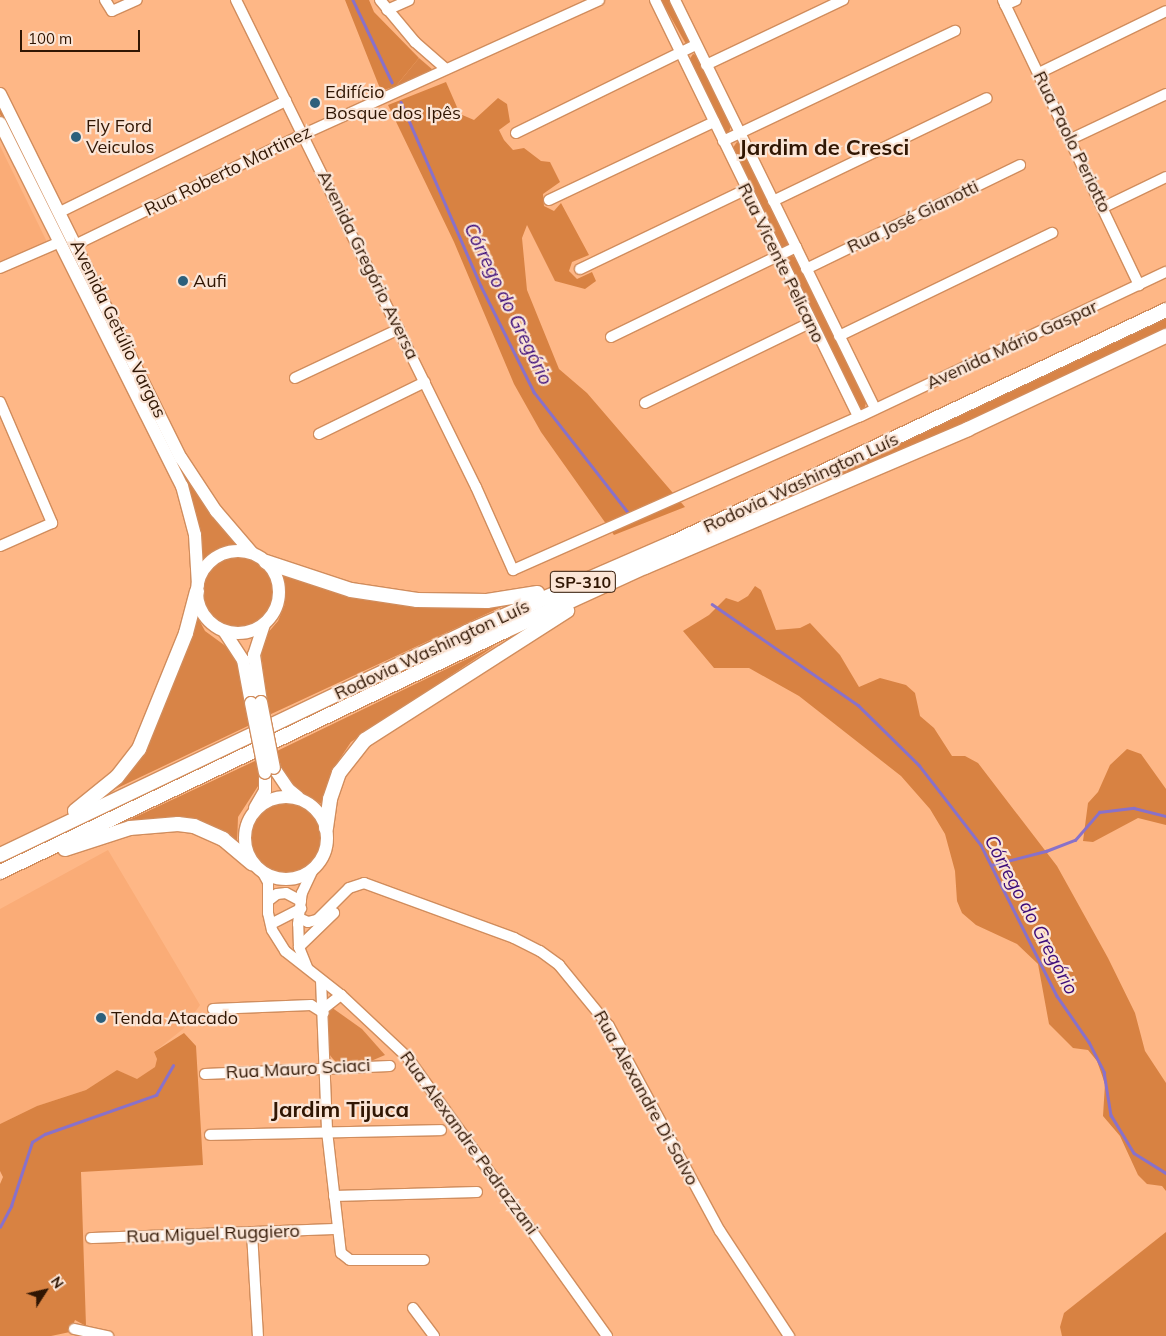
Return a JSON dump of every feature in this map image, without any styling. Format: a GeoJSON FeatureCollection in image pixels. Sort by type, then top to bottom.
{"type":"FeatureCollection","features":[{"type":"Feature","properties":{"kind":"highway","name":"Rodovia Washington Luís"},"geometry":{"type":"LineString","coordinates":[[0,855],[476,628],[591,579],[1166,310]]}},
{"type":"Feature","properties":{"kind":"highway","name":"Rodovia Washington Luís"},"geometry":{"type":"LineString","coordinates":[[4,870],[646,567],[968,429],[1166,336]]}},
{"type":"Feature","properties":{"kind":"highway"},"geometry":{"type":"LineString","coordinates":[[266,562],[351,590],[436,602],[524,597],[591,579]]}},
{"type":"Feature","properties":{"kind":"highway"},"geometry":{"type":"LineString","coordinates":[[326,828],[330,799],[339,773],[365,740],[554,619],[646,567]]}},
{"type":"Feature","properties":{"kind":"highway"},"geometry":{"type":"LineString","coordinates":[[0,855],[85,806],[129,764],[154,716],[186,632],[197,588]]}},
{"type":"Feature","properties":{"kind":"highway"},"geometry":{"type":"LineString","coordinates":[[4,870],[130,828],[163,823],[194,826],[210,832],[252,863]]}},
{"type":"Feature","properties":{"kind":"main road","name":"Avenida Getúlio Vargas"},"geometry":{"type":"LineString","coordinates":[[0,94],[77,244],[193,480],[252,553]]}},
{"type":"Feature","properties":{"kind":"main road","name":"Avenida Getúlio Vargas"},"geometry":{"type":"LineString","coordinates":[[0,123],[182,486],[195,535],[197,588]]}},
{"type":"Feature","properties":{"kind":"main road"},"geometry":{"type":"LineString","coordinates":[[256,702],[254,655],[264,625],[279,601],[275,574],[266,562],[252,553],[238,551],[224,554],[207,566],[197,588],[204,615],[224,631],[243,660],[256,702],[270,771],[265,791],[244,833],[247,854],[252,863],[263,873],[289,880],[314,869],[326,850],[326,828],[313,807],[288,789],[270,771]]}},
{"type":"Feature","properties":{"kind":"main road"},"geometry":{"type":"LineString","coordinates":[[224,631],[245,633],[264,625]]}},
{"type":"Feature","properties":{"kind":"main road"},"geometry":{"type":"LineString","coordinates":[[252,814],[274,798],[289,796],[302,800]]}},
{"type":"Feature","properties":{"kind":"street"},"geometry":{"type":"LineString","coordinates":[[105,0],[112,11],[137,0]]}},
{"type":"Feature","properties":{"kind":"street","name":"Avenida Gregório Aversa"},"geometry":{"type":"LineString","coordinates":[[236,0],[304,134],[425,382],[497,531],[513,570],[858,417]]}},
{"type":"Feature","properties":{"kind":"street"},"geometry":{"type":"LineString","coordinates":[[380,0],[415,42],[446,69]]}},
{"type":"Feature","properties":{"kind":"street"},"geometry":{"type":"LineString","coordinates":[[387,10],[409,0]]}},
{"type":"Feature","properties":{"kind":"street","name":"Rua Roberto Martinez"},"geometry":{"type":"LineString","coordinates":[[77,244],[304,134],[598,0]]}},
{"type":"Feature","properties":{"kind":"street","name":"Rua Vicente Pelicano"},"geometry":{"type":"LineString","coordinates":[[655,0],[777,256],[858,417]]}},
{"type":"Feature","properties":{"kind":"street","name":"Rua Vicente Pelicano"},"geometry":{"type":"LineString","coordinates":[[675,0],[874,409]]}},
{"type":"Feature","properties":{"kind":"street"},"geometry":{"type":"LineString","coordinates":[[706,65],[843,0]]}},
{"type":"Feature","properties":{"kind":"street"},"geometry":{"type":"LineString","coordinates":[[1004,3],[1016,0]]}},
{"type":"Feature","properties":{"kind":"street","name":"Rua Paolo Periotto"},"geometry":{"type":"LineString","coordinates":[[1004,3],[1104,207],[1139,284]]}},
{"type":"Feature","properties":{"kind":"street"},"geometry":{"type":"LineString","coordinates":[[1039,72],[1166,11]]}},
{"type":"Feature","properties":{"kind":"street"},"geometry":{"type":"LineString","coordinates":[[723,142],[955,31]]}},
{"type":"Feature","properties":{"kind":"street"},"geometry":{"type":"LineString","coordinates":[[516,133],[696,45]]}},
{"type":"Feature","properties":{"kind":"street"},"geometry":{"type":"LineString","coordinates":[[1071,140],[1166,94]]}},
{"type":"Feature","properties":{"kind":"street"},"geometry":{"type":"LineString","coordinates":[[773,201],[988,98]]}},
{"type":"Feature","properties":{"kind":"street"},"geometry":{"type":"LineString","coordinates":[[60,212],[286,101]]}},
{"type":"Feature","properties":{"kind":"street"},"geometry":{"type":"LineString","coordinates":[[549,200],[714,122]]}},
{"type":"Feature","properties":{"kind":"street","name":"Rua José Gianotti"},"geometry":{"type":"LineString","coordinates":[[806,269],[1020,164]]}},
{"type":"Feature","properties":{"kind":"street"},"geometry":{"type":"LineString","coordinates":[[1104,207],[1166,177]]}},
{"type":"Feature","properties":{"kind":"street"},"geometry":{"type":"LineString","coordinates":[[580,269],[745,190]]}},
{"type":"Feature","properties":{"kind":"street"},"geometry":{"type":"LineString","coordinates":[[839,336],[1052,233]]}},
{"type":"Feature","properties":{"kind":"street"},"geometry":{"type":"LineString","coordinates":[[0,268],[60,242]]}},
{"type":"Feature","properties":{"kind":"street"},"geometry":{"type":"LineString","coordinates":[[612,336],[796,247]]}},
{"type":"Feature","properties":{"kind":"street","name":"Avenida Mário Gaspar"},"geometry":{"type":"LineString","coordinates":[[858,417],[1166,272]]}},
{"type":"Feature","properties":{"kind":"street"},"geometry":{"type":"LineString","coordinates":[[645,403],[810,323]]}},
{"type":"Feature","properties":{"kind":"street"},"geometry":{"type":"LineString","coordinates":[[295,378],[399,329]]}},
{"type":"Feature","properties":{"kind":"street"},"geometry":{"type":"LineString","coordinates":[[319,434],[425,382]]}},
{"type":"Feature","properties":{"kind":"street"},"geometry":{"type":"LineString","coordinates":[[0,402],[51,525],[0,546]]}},
{"type":"Feature","properties":{"kind":"street","name":"Rua Alexandre Pedrazzani"},"geometry":{"type":"LineString","coordinates":[[309,970],[299,947],[300,909],[314,869]]}},
{"type":"Feature","properties":{"kind":"street","name":"Rua Alexandre Pedrazzani"},"geometry":{"type":"LineString","coordinates":[[263,873],[268,882],[271,924],[279,942],[309,970],[341,995],[408,1058],[607,1336]]}},
{"type":"Feature","properties":{"kind":"street"},"geometry":{"type":"LineString","coordinates":[[268,901],[277,894],[286,893],[300,909],[317,920],[348,888],[360,882],[368,885]]}},
{"type":"Feature","properties":{"kind":"street"},"geometry":{"type":"LineString","coordinates":[[279,942],[299,947],[323,926],[350,894],[368,885]]}},
{"type":"Feature","properties":{"kind":"street","name":"Rua Alexandre Di Salvo"},"geometry":{"type":"LineString","coordinates":[[368,885],[514,938],[540,951],[576,982],[610,1026],[733,1254],[789,1336]]}},
{"type":"Feature","properties":{"kind":"street"},"geometry":{"type":"LineString","coordinates":[[271,924],[300,909]]}},
{"type":"Feature","properties":{"kind":"street"},"geometry":{"type":"LineString","coordinates":[[322,980],[328,1131],[336,1229],[341,1253],[350,1260],[424,1260]]}},
{"type":"Feature","properties":{"kind":"street"},"geometry":{"type":"LineString","coordinates":[[324,1011],[341,995]]}},
{"type":"Feature","properties":{"kind":"street"},"geometry":{"type":"LineString","coordinates":[[213,1009],[311,1005],[324,1011]]}},
{"type":"Feature","properties":{"kind":"street","name":"Rua Mauro Sciaci"},"geometry":{"type":"LineString","coordinates":[[205,1074],[325,1067],[390,1066]]}},
{"type":"Feature","properties":{"kind":"street"},"geometry":{"type":"LineString","coordinates":[[210,1135],[441,1130]]}},
{"type":"Feature","properties":{"kind":"street"},"geometry":{"type":"LineString","coordinates":[[334,1196],[477,1192]]}},
{"type":"Feature","properties":{"kind":"street","name":"Rua Miguel Ruggiero"},"geometry":{"type":"LineString","coordinates":[[90,1238],[336,1229]]}},
{"type":"Feature","properties":{"kind":"street"},"geometry":{"type":"LineString","coordinates":[[252,1233],[258,1336]]}},
{"type":"Feature","properties":{"kind":"street"},"geometry":{"type":"LineString","coordinates":[[414,1308],[434,1336]]}},
{"type":"Feature","properties":{"kind":"street"},"geometry":{"type":"LineString","coordinates":[[74,1329],[108,1336]]}},
{"type":"Feature","properties":{"kind":"shaded area"},"geometry":{"type":"Polygon","coordinates":[[[345,0],[369,0],[374,12],[419,58],[396,86],[381,91],[345,0]]]}},
{"type":"Feature","properties":{"kind":"shaded area"},"geometry":{"type":"Polygon","coordinates":[[[661,0],[671,0],[690,39],[686,44],[661,0]]]}},
{"type":"Feature","properties":{"kind":"shaded area"},"geometry":{"type":"Polygon","coordinates":[[[693,54],[699,56],[731,125],[729,133],[724,134],[689,60],[693,54]]]}},
{"type":"Feature","properties":{"kind":"shaded area"},"geometry":{"type":"Polygon","coordinates":[[[419,58],[433,70],[396,86],[419,58]]]}},
{"type":"Feature","properties":{"kind":"shaded area"},"geometry":{"type":"Polygon","coordinates":[[[446,82],[460,114],[474,120],[498,98],[507,104],[510,122],[499,130],[504,140],[513,150],[524,148],[541,161],[550,162],[560,182],[543,194],[544,206],[554,211],[561,203],[589,255],[572,262],[569,271],[577,279],[592,272],[596,281],[585,289],[555,281],[527,225],[522,238],[527,290],[559,369],[587,393],[685,507],[614,535],[541,432],[514,384],[454,242],[388,105],[446,82]]]}},
{"type":"Feature","properties":{"kind":"shaded area"},"geometry":{"type":"Polygon","coordinates":[[[0,102],[187,475],[241,545],[222,550],[203,565],[167,447],[0,114],[0,102]]]}},
{"type":"Feature","properties":{"kind":"shaded area"},"geometry":{"type":"Polygon","coordinates":[[[737,142],[742,145],[789,245],[782,252],[732,149],[737,142]]]}},
{"type":"Feature","properties":{"kind":"shaded area"},"geometry":{"type":"Polygon","coordinates":[[[0,146],[47,242],[0,261],[0,146]]]}},
{"type":"Feature","properties":{"kind":"shaded area"},"geometry":{"type":"Polygon","coordinates":[[[789,255],[795,257],[866,403],[864,410],[858,410],[783,259],[789,255]]]}},
{"type":"Feature","properties":{"kind":"shaded area"},"geometry":{"type":"Polygon","coordinates":[[[1166,314],[1166,331],[1008,406],[829,483],[825,477],[1166,314]]]}},
{"type":"Feature","properties":{"kind":"shaded area"},"geometry":{"type":"Polygon","coordinates":[[[231,556],[245,556],[264,566],[274,585],[274,599],[264,618],[245,628],[231,628],[212,618],[202,599],[202,585],[212,566],[231,556]]]}},
{"type":"Feature","properties":{"kind":"shaded area"},"geometry":{"type":"Polygon","coordinates":[[[281,570],[327,588],[510,603],[269,715],[261,653],[266,635],[278,621],[285,604],[281,570]]]}},
{"type":"Feature","properties":{"kind":"shaded area"},"geometry":{"type":"Polygon","coordinates":[[[755,586],[761,590],[776,630],[800,628],[810,623],[840,655],[859,687],[880,678],[906,685],[915,693],[920,716],[934,728],[952,756],[965,756],[978,763],[1057,866],[1108,958],[1135,1013],[1145,1051],[1166,1083],[1166,1191],[1162,1186],[1147,1184],[1138,1175],[1120,1136],[1103,1116],[1105,1084],[1097,1061],[1088,1050],[1073,1048],[1049,1024],[1038,964],[1017,944],[976,925],[962,913],[957,901],[955,871],[945,834],[930,809],[901,776],[799,696],[749,668],[714,668],[683,631],[709,615],[726,598],[738,602],[748,596],[755,586]]]}},
{"type":"Feature","properties":{"kind":"shaded area"},"geometry":{"type":"Polygon","coordinates":[[[195,612],[205,631],[231,650],[238,664],[250,725],[109,792],[125,773],[195,612]]]}},
{"type":"Feature","properties":{"kind":"shaded area"},"geometry":{"type":"Polygon","coordinates":[[[496,645],[351,742],[331,772],[323,805],[295,788],[283,774],[277,751],[496,645]]]}},
{"type":"Feature","properties":{"kind":"shaded area"},"geometry":{"type":"Polygon","coordinates":[[[1127,749],[1141,754],[1166,789],[1166,825],[1138,818],[1093,842],[1083,841],[1088,803],[1098,792],[1110,765],[1127,749]]]}},
{"type":"Feature","properties":{"kind":"shaded area"},"geometry":{"type":"Polygon","coordinates":[[[257,760],[260,783],[238,817],[237,846],[227,838],[129,820],[257,760]]]}},
{"type":"Feature","properties":{"kind":"shaded area"},"geometry":{"type":"Polygon","coordinates":[[[286,801],[306,807],[316,817],[322,837],[316,857],[306,867],[286,873],[266,867],[256,857],[250,837],[256,817],[266,807],[286,801]]]}},
{"type":"Feature","properties":{"kind":"shaded area","name":"Tenda Atacado"},"geometry":{"type":"Polygon","coordinates":[[[108,850],[200,1005],[183,1029],[154,1052],[157,1059],[155,1067],[137,1080],[117,1070],[86,1090],[37,1106],[0,1124],[0,909],[108,850]]]}},
{"type":"Feature","properties":{"kind":"shaded area"},"geometry":{"type":"Polygon","coordinates":[[[331,1007],[362,1029],[385,1055],[371,1061],[337,1063],[329,1054],[328,1010],[331,1007]]]}},
{"type":"Feature","properties":{"kind":"shaded area"},"geometry":{"type":"Polygon","coordinates":[[[184,1033],[196,1046],[203,1165],[81,1172],[86,1326],[75,1320],[70,1332],[51,1336],[0,1336],[0,1184],[3,1177],[0,1171],[0,1124],[37,1106],[86,1090],[117,1070],[137,1079],[155,1067],[157,1059],[154,1052],[184,1033]]]}},
{"type":"Feature","properties":{"kind":"shaded area"},"geometry":{"type":"Polygon","coordinates":[[[1166,1232],[1166,1336],[1062,1336],[1060,1327],[1064,1313],[1166,1232]]]}},
{"type":"Feature","properties":{"kind":"waterway","name":"Córrego do Gregório"},"geometry":{"type":"LineString","coordinates":[[353,0],[392,82]]}},
{"type":"Feature","properties":{"kind":"waterway","name":"Córrego do Gregório"},"geometry":{"type":"LineString","coordinates":[[401,102],[481,286],[534,392],[630,515]]}},
{"type":"Feature","properties":{"kind":"waterway","name":"Córrego do Gregório"},"geometry":{"type":"LineString","coordinates":[[712,604],[858,705],[919,765],[981,845],[1057,996],[1089,1042],[1104,1072],[1111,1115],[1134,1153],[1166,1173]]}},
{"type":"Feature","properties":{"kind":"waterway"},"geometry":{"type":"LineString","coordinates":[[991,865],[1046,851],[1075,840],[1099,812],[1134,808],[1166,816]]}},
{"type":"Feature","properties":{"kind":"waterway"},"geometry":{"type":"LineString","coordinates":[[0,1227],[11,1206],[32,1142],[45,1134],[156,1095],[173,1066]]}},
{"type":"Feature","properties":{"kind":"place","name":"Edifício Bosque dos Ipês"},"geometry":{"type":"Point","coordinates":[315,103]}},
{"type":"Feature","properties":{"kind":"place","name":"Fly Ford Veiculos"},"geometry":{"type":"Point","coordinates":[76,137]}},
{"type":"Feature","properties":{"kind":"place","name":"Aufi"},"geometry":{"type":"Point","coordinates":[183,281]}},
{"type":"Feature","properties":{"kind":"place","name":"Tenda Atacado"},"geometry":{"type":"Point","coordinates":[101,1018]}},
{"type":"Feature","properties":{"kind":"district","name":"Jardim de Cresci"},"geometry":{"type":"Point","coordinates":[824,148]}},
{"type":"Feature","properties":{"kind":"district","name":"Jardim Tijuca"},"geometry":{"type":"Point","coordinates":[340,1110]}}]}
